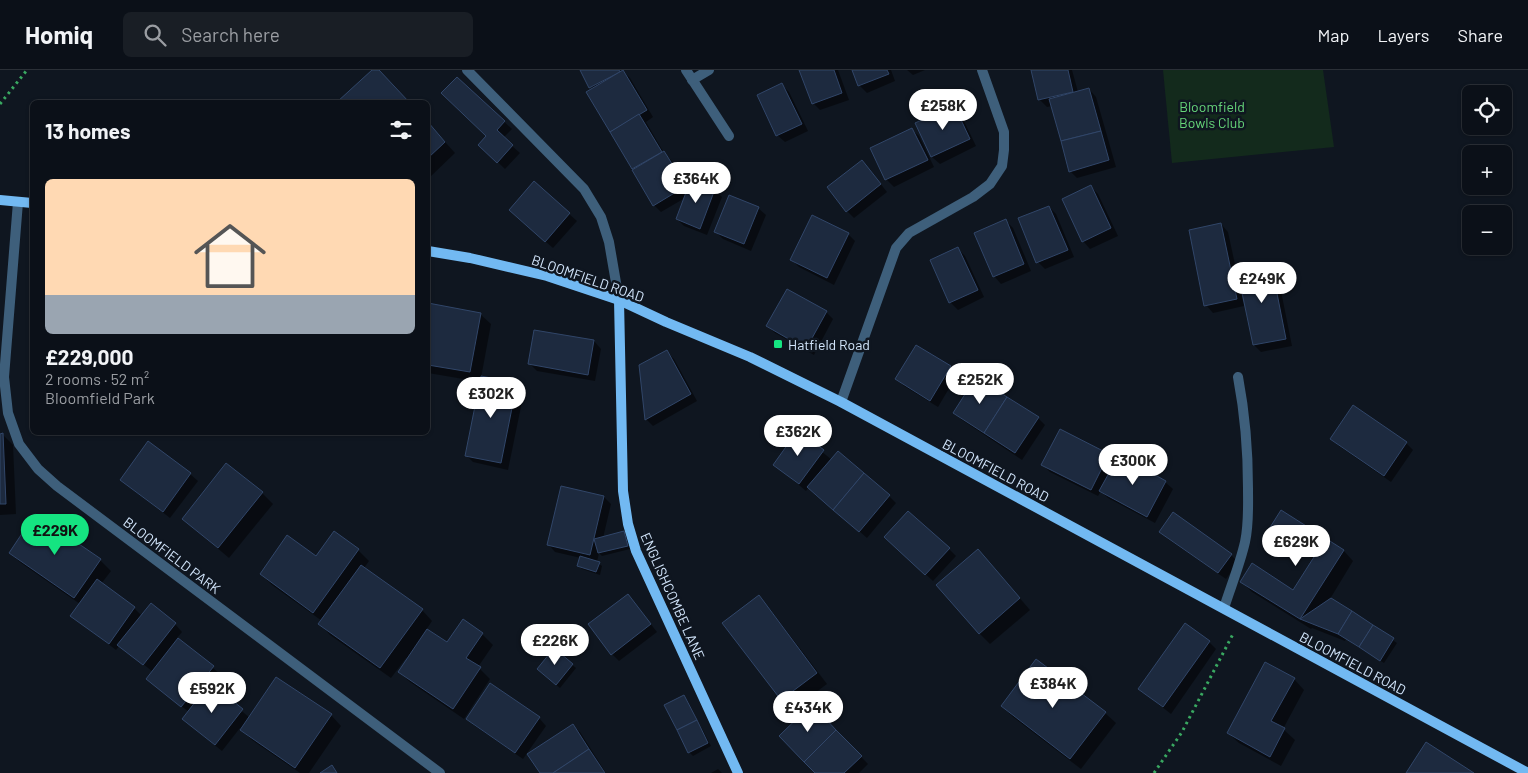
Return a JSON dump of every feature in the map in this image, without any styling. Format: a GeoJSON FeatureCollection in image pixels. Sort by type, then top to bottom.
{"type":"FeatureCollection","features":[{"type":"Feature","properties":{"kind":"street"},"geometry":{"type":"LineString","coordinates":[[467,70],[584,189],[601,217],[609,242],[619,300]]}},
{"type":"Feature","properties":{"kind":"street"},"geometry":{"type":"LineString","coordinates":[[686,70],[729,136]]}},
{"type":"Feature","properties":{"kind":"street"},"geometry":{"type":"LineString","coordinates":[[692,80],[709,70]]}},
{"type":"Feature","properties":{"kind":"street"},"geometry":{"type":"LineString","coordinates":[[841,402],[896,248],[909,233],[973,197],[990,184],[1002,166],[1004,132],[982,70]]}},
{"type":"Feature","properties":{"kind":"street"},"geometry":{"type":"LineString","coordinates":[[0,200],[30,203]]}},
{"type":"Feature","properties":{"kind":"street","name":"BLOOMFIELD PARK"},"geometry":{"type":"LineString","coordinates":[[18,202],[4,377],[8,413],[19,444],[38,468],[57,486],[440,773]]}},
{"type":"Feature","properties":{"kind":"street","name":"BLOOMFIELD ROAD"},"geometry":{"type":"LineString","coordinates":[[430,251],[470,258],[547,276],[619,300],[666,322],[750,356],[841,402],[1528,773]]}},
{"type":"Feature","properties":{"kind":"street","name":"ENGLISHCOMBE LANE"},"geometry":{"type":"LineString","coordinates":[[619,300],[623,491],[628,524],[636,551],[738,773]]}},
{"type":"Feature","properties":{"kind":"street"},"geometry":{"type":"LineString","coordinates":[[1224,608],[1246,540],[1248,514],[1248,450],[1244,406],[1238,377]]}},
{"type":"Feature","properties":{"kind":"path"},"geometry":{"type":"LineString","coordinates":[[0,104],[27,70]]}},
{"type":"Feature","properties":{"kind":"path"},"geometry":{"type":"LineString","coordinates":[[1154,773],[1182,732],[1241,618]]}},
{"type":"Feature","properties":{"kind":"green space","name":"Bloomfield Bowls Club"},"geometry":{"type":"Polygon","coordinates":[[[1163,70],[1323,70],[1334,147],[1172,163],[1163,70]]]}},
{"type":"Feature","properties":{"kind":"building"},"geometry":{"type":"Polygon","coordinates":[[[372,70],[379,70],[407,100],[339,100],[372,70]]]}},
{"type":"Feature","properties":{"kind":"building"},"geometry":{"type":"Polygon","coordinates":[[[580,70],[619,70],[620,72],[589,88],[580,70]]]}},
{"type":"Feature","properties":{"kind":"building"},"geometry":{"type":"Polygon","coordinates":[[[623,70],[647,110],[610,132],[586,92],[623,70]]]}},
{"type":"Feature","properties":{"kind":"building"},"geometry":{"type":"Polygon","coordinates":[[[799,70],[834,70],[842,93],[812,104],[799,70]]]}},
{"type":"Feature","properties":{"kind":"building"},"geometry":{"type":"Polygon","coordinates":[[[852,70],[887,70],[889,74],[858,86],[852,70]]]}},
{"type":"Feature","properties":{"kind":"building"},"geometry":{"type":"Polygon","coordinates":[[[1031,70],[1068,70],[1073,92],[1038,100],[1031,70]]]}},
{"type":"Feature","properties":{"kind":"building"},"geometry":{"type":"Polygon","coordinates":[[[457,77],[505,121],[497,130],[513,145],[497,163],[478,145],[486,136],[441,93],[457,77]]]}},
{"type":"Feature","properties":{"kind":"building"},"geometry":{"type":"Polygon","coordinates":[[[782,83],[802,124],[776,136],[757,95],[782,83]]]}},
{"type":"Feature","properties":{"kind":"building"},"geometry":{"type":"Polygon","coordinates":[[[1089,88],[1101,131],[1061,141],[1049,99],[1089,88]]]}},
{"type":"Feature","properties":{"kind":"building"},"geometry":{"type":"Polygon","coordinates":[[[954,105],[970,139],[931,157],[915,123],[954,105]]]}},
{"type":"Feature","properties":{"kind":"building"},"geometry":{"type":"Polygon","coordinates":[[[639,114],[662,152],[632,169],[610,132],[639,114]]]}},
{"type":"Feature","properties":{"kind":"building"},"geometry":{"type":"Polygon","coordinates":[[[430,124],[445,142],[430,156],[430,124]]]}},
{"type":"Feature","properties":{"kind":"building"},"geometry":{"type":"Polygon","coordinates":[[[912,128],[928,160],[885,180],[870,148],[912,128]]]}},
{"type":"Feature","properties":{"kind":"building"},"geometry":{"type":"Polygon","coordinates":[[[1101,131],[1109,160],[1069,172],[1061,141],[1101,131]]]}},
{"type":"Feature","properties":{"kind":"building"},"geometry":{"type":"Polygon","coordinates":[[[664,151],[686,186],[653,206],[632,170],[664,151]]]}},
{"type":"Feature","properties":{"kind":"building"},"geometry":{"type":"Polygon","coordinates":[[[862,160],[881,184],[846,212],[827,187],[862,160]]]}},
{"type":"Feature","properties":{"kind":"building"},"geometry":{"type":"Polygon","coordinates":[[[691,179],[715,189],[700,229],[676,219],[691,179]]]}},
{"type":"Feature","properties":{"kind":"building"},"geometry":{"type":"Polygon","coordinates":[[[534,181],[570,213],[545,242],[509,210],[534,181]]]}},
{"type":"Feature","properties":{"kind":"building"},"geometry":{"type":"Polygon","coordinates":[[[1091,185],[1111,228],[1082,242],[1062,199],[1091,185]]]}},
{"type":"Feature","properties":{"kind":"building"},"geometry":{"type":"Polygon","coordinates":[[[729,195],[759,207],[744,244],[714,232],[729,195]]]}},
{"type":"Feature","properties":{"kind":"building"},"geometry":{"type":"Polygon","coordinates":[[[1049,206],[1068,250],[1036,263],[1018,218],[1049,206]]]}},
{"type":"Feature","properties":{"kind":"building"},"geometry":{"type":"Polygon","coordinates":[[[812,215],[849,233],[827,278],[790,260],[812,215]]]}},
{"type":"Feature","properties":{"kind":"building"},"geometry":{"type":"Polygon","coordinates":[[[1006,219],[1024,264],[993,277],[974,233],[1006,219]]]}},
{"type":"Feature","properties":{"kind":"building"},"geometry":{"type":"Polygon","coordinates":[[[1221,223],[1237,299],[1204,306],[1189,230],[1221,223]]]}},
{"type":"Feature","properties":{"kind":"building"},"geometry":{"type":"Polygon","coordinates":[[[958,247],[978,290],[949,303],[930,260],[958,247]]]}},
{"type":"Feature","properties":{"kind":"building"},"geometry":{"type":"Polygon","coordinates":[[[1271,263],[1286,339],[1253,345],[1237,269],[1271,263]]]}},
{"type":"Feature","properties":{"kind":"building"},"geometry":{"type":"Polygon","coordinates":[[[787,289],[827,311],[806,349],[766,326],[787,289]]]}},
{"type":"Feature","properties":{"kind":"building"},"geometry":{"type":"Polygon","coordinates":[[[430,303],[481,313],[470,372],[430,365],[430,303]]]}},
{"type":"Feature","properties":{"kind":"building"},"geometry":{"type":"Polygon","coordinates":[[[534,330],[594,340],[588,375],[528,364],[534,330]]]}},
{"type":"Feature","properties":{"kind":"building"},"geometry":{"type":"Polygon","coordinates":[[[916,345],[951,366],[930,401],[895,379],[916,345]]]}},
{"type":"Feature","properties":{"kind":"building"},"geometry":{"type":"Polygon","coordinates":[[[667,350],[691,394],[645,420],[639,365],[667,350]]]}},
{"type":"Feature","properties":{"kind":"building"},"geometry":{"type":"Polygon","coordinates":[[[481,376],[517,383],[501,463],[465,456],[481,376]]]}},
{"type":"Feature","properties":{"kind":"building"},"geometry":{"type":"Polygon","coordinates":[[[976,377],[1007,397],[984,433],[953,413],[976,377]]]}},
{"type":"Feature","properties":{"kind":"building"},"geometry":{"type":"Polygon","coordinates":[[[1007,397],[1039,417],[1015,453],[984,433],[1007,397]]]}},
{"type":"Feature","properties":{"kind":"building"},"geometry":{"type":"Polygon","coordinates":[[[1353,405],[1407,442],[1384,476],[1330,439],[1353,405]]]}},
{"type":"Feature","properties":{"kind":"building"},"geometry":{"type":"Polygon","coordinates":[[[1060,429],[1109,454],[1091,490],[1041,465],[1060,429]]]}},
{"type":"Feature","properties":{"kind":"building"},"geometry":{"type":"Polygon","coordinates":[[[798,430],[824,450],[799,484],[773,465],[798,430]]]}},
{"type":"Feature","properties":{"kind":"building"},"geometry":{"type":"Polygon","coordinates":[[[3,433],[6,504],[0,504],[0,434],[3,433]]]}},
{"type":"Feature","properties":{"kind":"building"},"geometry":{"type":"Polygon","coordinates":[[[148,441],[191,473],[163,512],[120,480],[148,441]]]}},
{"type":"Feature","properties":{"kind":"building"},"geometry":{"type":"Polygon","coordinates":[[[838,451],[864,473],[833,510],[807,487],[838,451]]]}},
{"type":"Feature","properties":{"kind":"building"},"geometry":{"type":"Polygon","coordinates":[[[1119,455],[1166,481],[1147,517],[1099,491],[1119,455]]]}},
{"type":"Feature","properties":{"kind":"building"},"geometry":{"type":"Polygon","coordinates":[[[226,463],[263,492],[218,548],[182,519],[226,463]]]}},
{"type":"Feature","properties":{"kind":"building"},"geometry":{"type":"Polygon","coordinates":[[[864,473],[890,495],[859,532],[833,510],[864,473]]]}},
{"type":"Feature","properties":{"kind":"building"},"geometry":{"type":"Polygon","coordinates":[[[561,486],[604,496],[590,555],[547,545],[561,486]]]}},
{"type":"Feature","properties":{"kind":"building"},"geometry":{"type":"Polygon","coordinates":[[[1281,510],[1344,550],[1300,619],[1240,582],[1252,563],[1293,590],[1314,557],[1269,529],[1281,510]]]}},
{"type":"Feature","properties":{"kind":"building"},"geometry":{"type":"Polygon","coordinates":[[[908,511],[950,548],[925,575],[884,537],[908,511]]]}},
{"type":"Feature","properties":{"kind":"building"},"geometry":{"type":"Polygon","coordinates":[[[1173,512],[1232,554],[1218,573],[1159,532],[1173,512]]]}},
{"type":"Feature","properties":{"kind":"building"},"geometry":{"type":"Polygon","coordinates":[[[35,514],[101,559],[74,598],[9,553],[35,514]]]}},
{"type":"Feature","properties":{"kind":"building"},"geometry":{"type":"Polygon","coordinates":[[[334,531],[359,549],[313,613],[260,574],[287,535],[316,556],[334,531]]]}},
{"type":"Feature","properties":{"kind":"building"},"geometry":{"type":"Polygon","coordinates":[[[624,531],[628,546],[598,553],[594,539],[624,531]]]}},
{"type":"Feature","properties":{"kind":"building"},"geometry":{"type":"Polygon","coordinates":[[[978,549],[1020,598],[979,634],[936,585],[978,549]]]}},
{"type":"Feature","properties":{"kind":"building"},"geometry":{"type":"Polygon","coordinates":[[[580,556],[600,562],[596,572],[577,566],[580,556]]]}},
{"type":"Feature","properties":{"kind":"building"},"geometry":{"type":"Polygon","coordinates":[[[361,565],[423,609],[380,668],[318,624],[361,565]]]}},
{"type":"Feature","properties":{"kind":"building"},"geometry":{"type":"Polygon","coordinates":[[[97,579],[135,607],[109,644],[70,616],[97,579]]]}},
{"type":"Feature","properties":{"kind":"building"},"geometry":{"type":"Polygon","coordinates":[[[628,594],[651,624],[611,655],[588,624],[628,594]]]}},
{"type":"Feature","properties":{"kind":"building"},"geometry":{"type":"Polygon","coordinates":[[[759,595],[817,673],[781,700],[722,623],[759,595]]]}},
{"type":"Feature","properties":{"kind":"building"},"geometry":{"type":"Polygon","coordinates":[[[1331,598],[1352,611],[1338,634],[1300,619],[1331,598]]]}},
{"type":"Feature","properties":{"kind":"building"},"geometry":{"type":"Polygon","coordinates":[[[151,603],[176,623],[143,665],[117,645],[151,603]]]}},
{"type":"Feature","properties":{"kind":"building"},"geometry":{"type":"Polygon","coordinates":[[[1352,611],[1373,625],[1359,647],[1338,634],[1352,611]]]}},
{"type":"Feature","properties":{"kind":"building"},"geometry":{"type":"Polygon","coordinates":[[[463,619],[483,633],[466,658],[481,667],[453,709],[398,672],[427,629],[447,642],[463,619]]]}},
{"type":"Feature","properties":{"kind":"building"},"geometry":{"type":"Polygon","coordinates":[[[1185,623],[1210,641],[1163,707],[1138,689],[1185,623]]]}},
{"type":"Feature","properties":{"kind":"building"},"geometry":{"type":"Polygon","coordinates":[[[1373,625],[1394,638],[1380,661],[1359,647],[1373,625]]]}},
{"type":"Feature","properties":{"kind":"building"},"geometry":{"type":"Polygon","coordinates":[[[178,638],[214,666],[181,707],[146,679],[178,638]]]}},
{"type":"Feature","properties":{"kind":"building"},"geometry":{"type":"Polygon","coordinates":[[[554,648],[573,664],[556,685],[537,669],[554,648]]]}},
{"type":"Feature","properties":{"kind":"building"},"geometry":{"type":"Polygon","coordinates":[[[1036,659],[1106,712],[1070,759],[1001,706],[1036,659]]]}},
{"type":"Feature","properties":{"kind":"building"},"geometry":{"type":"Polygon","coordinates":[[[1265,662],[1295,678],[1271,721],[1285,728],[1270,757],[1227,733],[1265,662]]]}},
{"type":"Feature","properties":{"kind":"building"},"geometry":{"type":"Polygon","coordinates":[[[276,677],[332,714],[295,768],[240,730],[276,677]]]}},
{"type":"Feature","properties":{"kind":"building"},"geometry":{"type":"Polygon","coordinates":[[[210,683],[243,709],[215,745],[182,719],[210,683]]]}},
{"type":"Feature","properties":{"kind":"building"},"geometry":{"type":"Polygon","coordinates":[[[490,683],[540,717],[515,753],[466,719],[490,683]]]}},
{"type":"Feature","properties":{"kind":"building"},"geometry":{"type":"Polygon","coordinates":[[[684,695],[697,720],[677,730],[664,705],[684,695]]]}},
{"type":"Feature","properties":{"kind":"building"},"geometry":{"type":"Polygon","coordinates":[[[812,704],[836,730],[804,762],[779,736],[812,704]]]}},
{"type":"Feature","properties":{"kind":"building"},"geometry":{"type":"Polygon","coordinates":[[[697,720],[708,743],[688,753],[677,730],[697,720]]]}},
{"type":"Feature","properties":{"kind":"building"},"geometry":{"type":"Polygon","coordinates":[[[573,724],[589,749],[553,773],[540,773],[527,754],[573,724]]]}},
{"type":"Feature","properties":{"kind":"building"},"geometry":{"type":"Polygon","coordinates":[[[836,730],[862,756],[844,773],[815,773],[804,762],[836,730]]]}},
{"type":"Feature","properties":{"kind":"building"},"geometry":{"type":"Polygon","coordinates":[[[1426,742],[1474,773],[1406,773],[1426,742]]]}},
{"type":"Feature","properties":{"kind":"building"},"geometry":{"type":"Polygon","coordinates":[[[589,749],[605,773],[553,773],[589,749]]]}},
{"type":"Feature","properties":{"kind":"building"},"geometry":{"type":"Polygon","coordinates":[[[332,765],[337,773],[320,773],[332,765]]]}},
{"type":"Feature","properties":{"kind":"place","name":"Hatfield Road"},"geometry":{"type":"Point","coordinates":[778,344]}}]}
